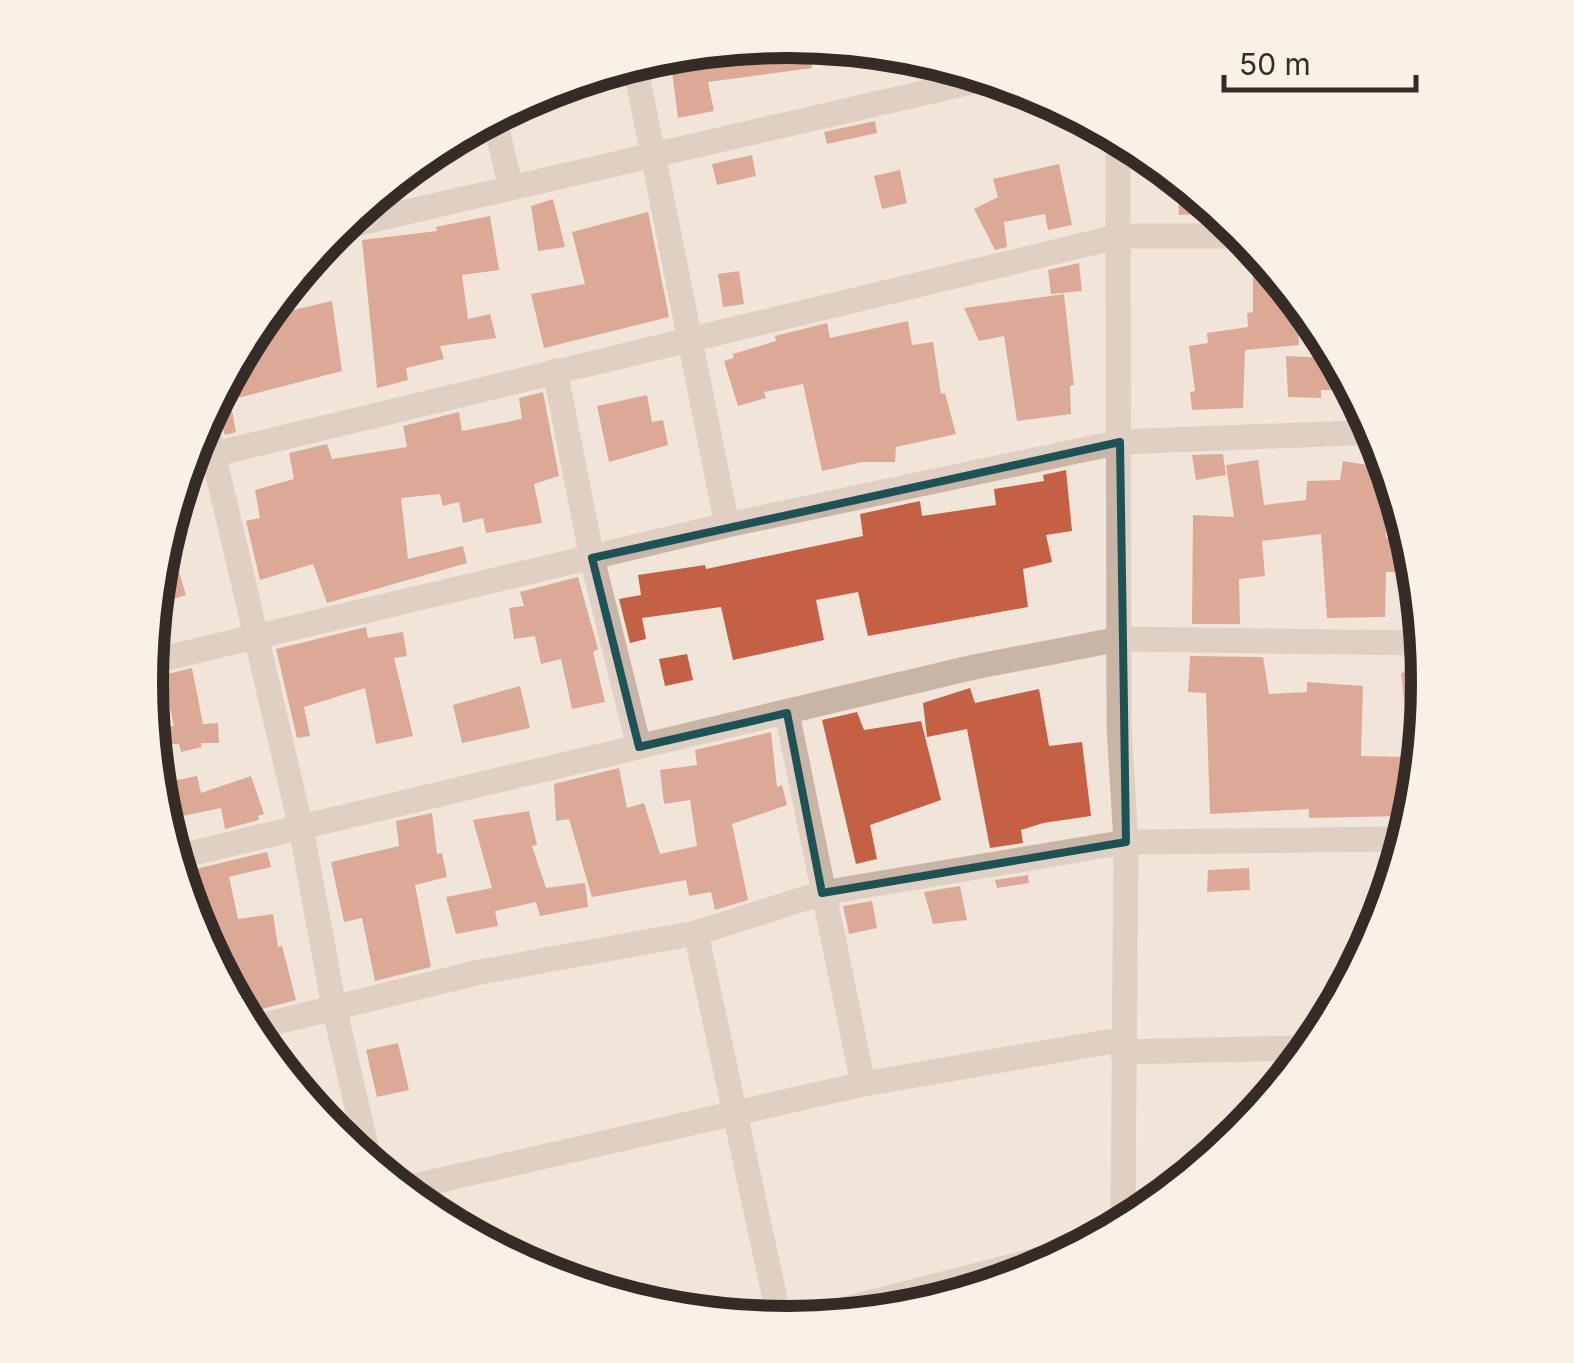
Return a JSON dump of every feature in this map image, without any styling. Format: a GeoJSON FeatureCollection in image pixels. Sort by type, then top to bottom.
{"type":"FeatureCollection","features":[{"type":"Feature","properties":{"kind":"street"},"geometry":{"type":"LineString","coordinates":[[637,76],[727,525]]}},
{"type":"Feature","properties":{"kind":"street"},"geometry":{"type":"LineString","coordinates":[[367,221],[964,84]]}},
{"type":"Feature","properties":{"kind":"street"},"geometry":{"type":"LineString","coordinates":[[498,129],[510,185]]}},
{"type":"Feature","properties":{"kind":"street"},"geometry":{"type":"LineString","coordinates":[[1118,153],[1120,638],[1126,842],[1123,1207]]}},
{"type":"Feature","properties":{"kind":"street"},"geometry":{"type":"LineString","coordinates":[[205,456],[1121,236],[1224,236]]}},
{"type":"Feature","properties":{"kind":"street"},"geometry":{"type":"LineString","coordinates":[[555,372],[592,558],[639,748]]}},
{"type":"Feature","properties":{"kind":"street"},"geometry":{"type":"LineString","coordinates":[[164,658],[727,525],[1120,442],[1359,433]]}},
{"type":"Feature","properties":{"kind":"street"},"geometry":{"type":"LineString","coordinates":[[203,461],[255,636],[301,828],[334,1007],[365,1140]]}},
{"type":"Feature","properties":{"kind":"street"},"geometry":{"type":"LineString","coordinates":[[187,854],[974,667],[1120,638],[1410,643]]}},
{"type":"Feature","properties":{"kind":"street"},"geometry":{"type":"LineString","coordinates":[[787,712],[863,1084]]}},
{"type":"Feature","properties":{"kind":"street"},"geometry":{"type":"LineString","coordinates":[[266,1025],[480,972],[696,933],[822,893],[1126,842],[1391,838]]}},
{"type":"Feature","properties":{"kind":"street"},"geometry":{"type":"LineString","coordinates":[[696,933],[777,1305]]}},
{"type":"Feature","properties":{"kind":"street"},"geometry":{"type":"LineString","coordinates":[[417,1184],[863,1084],[1123,1046],[1292,1048]]}},
{"type":"Feature","properties":{"kind":"street"},"geometry":{"type":"LineString","coordinates":[[896,1296],[980,1275]]}},
{"type":"Feature","properties":{"kind":"highlighted area"},"geometry":{"type":"Polygon","coordinates":[[[1120,442],[1126,842],[822,893],[787,713],[639,747],[592,558],[1120,442]]]}},
{"type":"Feature","properties":{"kind":"building"},"geometry":{"type":"Polygon","coordinates":[[[746,59],[810,59],[812,68],[708,82],[714,111],[678,118],[672,72],[746,59]]]}},
{"type":"Feature","properties":{"kind":"building"},"geometry":{"type":"Polygon","coordinates":[[[875,121],[877,133],[827,144],[824,132],[875,121]]]}},
{"type":"Feature","properties":{"kind":"building"},"geometry":{"type":"Polygon","coordinates":[[[752,155],[756,176],[717,185],[712,164],[752,155]]]}},
{"type":"Feature","properties":{"kind":"building"},"geometry":{"type":"Polygon","coordinates":[[[1059,164],[1072,225],[1048,230],[1045,214],[1004,222],[1007,247],[995,250],[974,209],[998,197],[993,179],[1059,164]]]}},
{"type":"Feature","properties":{"kind":"building"},"geometry":{"type":"Polygon","coordinates":[[[900,170],[907,203],[882,209],[874,176],[900,170]]]}},
{"type":"Feature","properties":{"kind":"building"},"geometry":{"type":"Polygon","coordinates":[[[1178,196],[1200,214],[1179,215],[1178,196]]]}},
{"type":"Feature","properties":{"kind":"building"},"geometry":{"type":"Polygon","coordinates":[[[553,199],[565,247],[538,251],[531,206],[553,199]]]}},
{"type":"Feature","properties":{"kind":"building"},"geometry":{"type":"Polygon","coordinates":[[[648,212],[669,317],[544,348],[531,294],[585,284],[572,232],[648,212]]]}},
{"type":"Feature","properties":{"kind":"building"},"geometry":{"type":"Polygon","coordinates":[[[490,216],[499,270],[462,275],[468,319],[490,314],[496,338],[440,346],[444,359],[406,368],[408,380],[377,388],[362,240],[437,231],[436,227],[490,216]]]}},
{"type":"Feature","properties":{"kind":"building"},"geometry":{"type":"Polygon","coordinates":[[[1079,263],[1082,291],[1051,294],[1048,270],[1079,263]]]}},
{"type":"Feature","properties":{"kind":"building"},"geometry":{"type":"Polygon","coordinates":[[[1255,269],[1298,324],[1299,345],[1245,350],[1243,408],[1192,410],[1190,392],[1195,391],[1189,346],[1208,343],[1207,333],[1248,327],[1247,313],[1253,312],[1255,269]]]}},
{"type":"Feature","properties":{"kind":"building"},"geometry":{"type":"Polygon","coordinates":[[[739,271],[744,304],[723,307],[718,274],[739,271]]]}},
{"type":"Feature","properties":{"kind":"building"},"geometry":{"type":"Polygon","coordinates":[[[1064,294],[1074,385],[1070,386],[1071,414],[1017,421],[1004,336],[979,341],[964,308],[1064,294]]]}},
{"type":"Feature","properties":{"kind":"building"},"geometry":{"type":"Polygon","coordinates":[[[332,301],[342,371],[230,400],[268,335],[285,312],[332,301]]]}},
{"type":"Feature","properties":{"kind":"building"},"geometry":{"type":"Polygon","coordinates":[[[908,321],[912,345],[933,342],[941,394],[945,393],[956,434],[896,447],[895,462],[862,462],[822,471],[803,384],[764,392],[766,398],[738,406],[724,361],[734,358],[733,354],[776,341],[775,336],[827,323],[830,338],[908,321]]]}},
{"type":"Feature","properties":{"kind":"building"},"geometry":{"type":"Polygon","coordinates":[[[1286,356],[1320,358],[1338,390],[1321,390],[1321,398],[1288,397],[1286,356]]]}},
{"type":"Feature","properties":{"kind":"building"},"geometry":{"type":"Polygon","coordinates":[[[543,392],[559,476],[534,484],[542,523],[486,533],[483,518],[463,523],[459,502],[443,506],[440,494],[401,498],[408,559],[463,546],[467,563],[327,603],[313,564],[260,580],[246,521],[260,518],[255,490],[294,479],[289,453],[327,444],[332,459],[407,447],[403,426],[459,412],[462,431],[522,419],[519,398],[543,392]]]}},
{"type":"Feature","properties":{"kind":"building"},"geometry":{"type":"Polygon","coordinates":[[[647,395],[652,422],[663,420],[668,445],[609,462],[597,406],[647,395]]]}},
{"type":"Feature","properties":{"kind":"building"},"geometry":{"type":"Polygon","coordinates":[[[230,400],[236,432],[225,435],[220,421],[230,400]]]}},
{"type":"Feature","properties":{"kind":"building"},"geometry":{"type":"Polygon","coordinates":[[[1223,454],[1226,475],[1196,480],[1192,455],[1223,454]]]}},
{"type":"Feature","properties":{"kind":"building"},"geometry":{"type":"Polygon","coordinates":[[[1258,460],[1264,505],[1306,500],[1307,481],[1340,480],[1343,461],[1372,466],[1385,504],[1386,538],[1394,540],[1400,563],[1399,572],[1386,572],[1385,617],[1327,618],[1321,534],[1262,541],[1265,576],[1239,579],[1240,624],[1192,624],[1193,515],[1234,517],[1226,465],[1258,460]]]}},
{"type":"Feature","properties":{"kind":"building"},"geometry":{"type":"Polygon","coordinates":[[[1066,470],[1072,531],[1046,535],[1052,562],[1023,569],[1028,607],[868,636],[858,592],[816,600],[824,640],[733,660],[721,607],[642,618],[646,639],[630,643],[619,599],[641,595],[638,575],[705,565],[706,569],[863,536],[860,514],[920,501],[922,516],[996,505],[994,489],[1044,481],[1043,475],[1066,470]]]}},
{"type":"Feature","properties":{"kind":"building"},"geometry":{"type":"Polygon","coordinates":[[[175,559],[186,595],[168,601],[175,559]]]}},
{"type":"Feature","properties":{"kind":"building"},"geometry":{"type":"Polygon","coordinates":[[[578,577],[598,649],[593,652],[605,702],[572,709],[561,659],[541,664],[535,636],[514,639],[509,608],[524,606],[520,592],[578,577]]]}},
{"type":"Feature","properties":{"kind":"building"},"geometry":{"type":"Polygon","coordinates":[[[366,627],[368,638],[403,632],[407,656],[394,658],[413,736],[376,744],[365,688],[304,707],[310,736],[297,738],[276,649],[366,627]]]}},
{"type":"Feature","properties":{"kind":"building"},"geometry":{"type":"Polygon","coordinates":[[[687,654],[693,680],[665,686],[659,659],[687,654]]]}},
{"type":"Feature","properties":{"kind":"building"},"geometry":{"type":"Polygon","coordinates":[[[1190,656],[1263,657],[1269,694],[1307,692],[1307,682],[1363,686],[1361,756],[1407,757],[1396,816],[1309,818],[1309,809],[1210,814],[1206,693],[1188,692],[1190,656]]]}},
{"type":"Feature","properties":{"kind":"building"},"geometry":{"type":"Polygon","coordinates":[[[192,668],[203,724],[218,723],[219,743],[201,743],[202,747],[181,752],[179,744],[166,744],[164,727],[174,726],[163,675],[192,668]]]}},
{"type":"Feature","properties":{"kind":"building"},"geometry":{"type":"Polygon","coordinates":[[[1411,671],[1408,738],[1401,673],[1411,671]]]}},
{"type":"Feature","properties":{"kind":"building"},"geometry":{"type":"Polygon","coordinates":[[[520,686],[530,728],[462,743],[453,705],[520,686]]]}},
{"type":"Feature","properties":{"kind":"building"},"geometry":{"type":"Polygon","coordinates":[[[970,688],[975,703],[1039,689],[1049,746],[1082,742],[1091,816],[1043,823],[1021,830],[1023,843],[990,848],[967,729],[927,737],[923,703],[970,688]]]}},
{"type":"Feature","properties":{"kind":"building"},"geometry":{"type":"Polygon","coordinates":[[[857,712],[864,730],[921,721],[941,800],[870,825],[877,859],[856,864],[822,720],[857,712]]]}},
{"type":"Feature","properties":{"kind":"building"},"geometry":{"type":"Polygon","coordinates":[[[771,732],[777,787],[782,785],[787,805],[732,824],[748,900],[715,910],[711,892],[689,896],[686,880],[592,897],[569,819],[556,821],[554,784],[619,768],[627,808],[644,803],[660,854],[697,846],[690,800],[664,804],[660,770],[697,765],[695,750],[771,732]]]}},
{"type":"Feature","properties":{"kind":"building"},"geometry":{"type":"Polygon","coordinates":[[[197,776],[201,793],[251,776],[264,814],[258,816],[259,820],[225,829],[221,808],[178,817],[171,781],[197,776]]]}},
{"type":"Feature","properties":{"kind":"building"},"geometry":{"type":"Polygon","coordinates":[[[529,811],[537,845],[532,846],[546,888],[585,883],[588,907],[540,916],[536,902],[495,911],[498,926],[456,934],[446,897],[492,888],[473,820],[529,811]]]}},
{"type":"Feature","properties":{"kind":"building"},"geometry":{"type":"Polygon","coordinates":[[[432,813],[437,854],[442,853],[447,877],[415,885],[431,967],[375,981],[362,918],[344,922],[331,862],[399,846],[396,821],[432,813]]]}},
{"type":"Feature","properties":{"kind":"building"},"geometry":{"type":"Polygon","coordinates":[[[267,852],[271,867],[229,877],[238,919],[273,914],[278,947],[282,946],[296,1000],[257,1010],[227,957],[192,870],[267,852]]]}},
{"type":"Feature","properties":{"kind":"building"},"geometry":{"type":"Polygon","coordinates":[[[1249,868],[1250,890],[1207,892],[1208,870],[1249,868]]]}},
{"type":"Feature","properties":{"kind":"building"},"geometry":{"type":"Polygon","coordinates":[[[1028,875],[1029,883],[997,888],[995,880],[1028,875]]]}},
{"type":"Feature","properties":{"kind":"building"},"geometry":{"type":"Polygon","coordinates":[[[960,886],[967,920],[933,924],[924,892],[960,886]]]}},
{"type":"Feature","properties":{"kind":"building"},"geometry":{"type":"Polygon","coordinates":[[[872,901],[877,928],[849,934],[843,906],[872,901]]]}},
{"type":"Feature","properties":{"kind":"building"},"geometry":{"type":"Polygon","coordinates":[[[398,1043],[409,1090],[377,1097],[366,1050],[398,1043]]]}}]}
